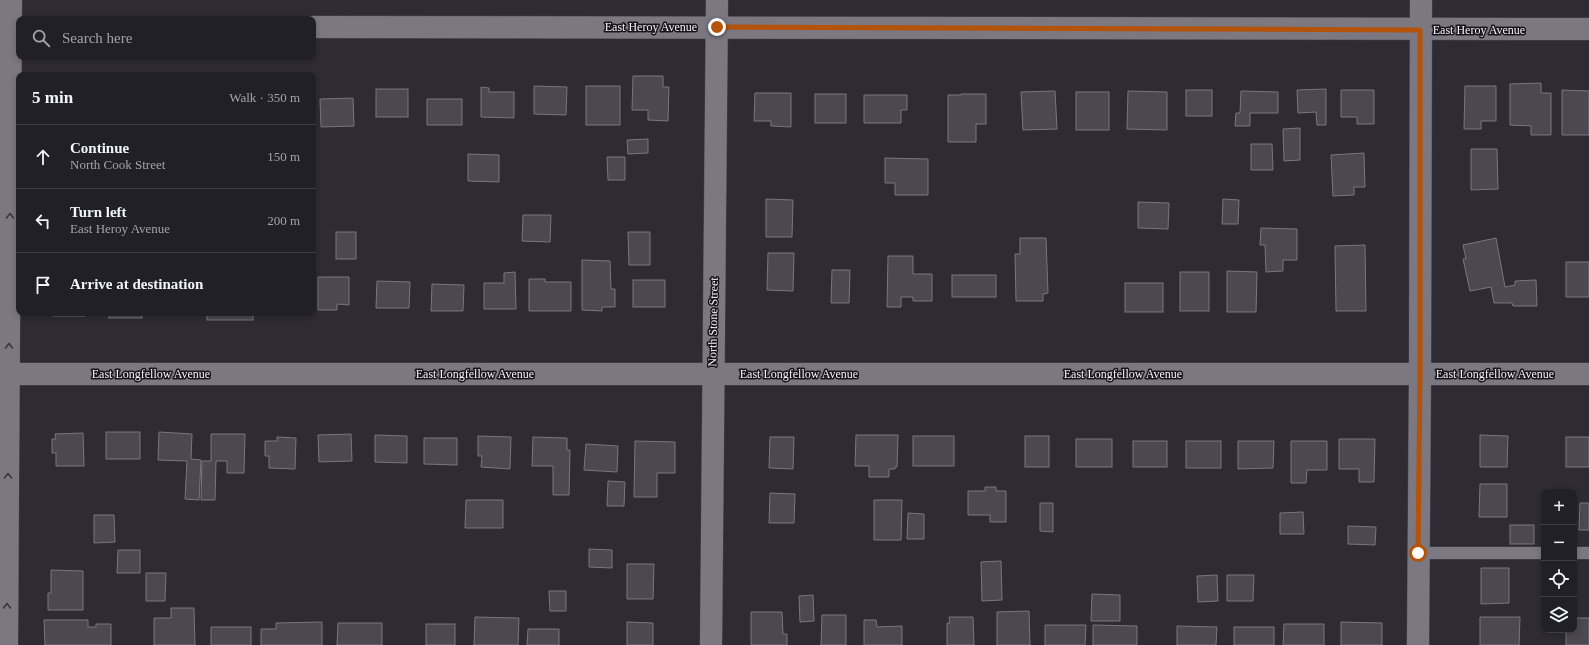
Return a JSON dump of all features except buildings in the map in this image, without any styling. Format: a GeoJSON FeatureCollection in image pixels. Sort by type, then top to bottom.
{"type":"FeatureCollection","features":[{"type":"Feature","properties":{"kind":"street"},"geometry":{"type":"LineString","coordinates":[[7,645],[4,402],[9,374],[5,57],[15,27],[11,0]]}},
{"type":"Feature","properties":{"kind":"street","name":"North Stone Street"},"geometry":{"type":"LineString","coordinates":[[711,645],[712,374],[717,0]]}},
{"type":"Feature","properties":{"kind":"street"},"geometry":{"type":"LineString","coordinates":[[1418,645],[1421,0]]}},
{"type":"Feature","properties":{"kind":"street","name":"East Heroy Avenue"},"geometry":{"type":"LineString","coordinates":[[316,27],[1420,30],[1589,29]]}},
{"type":"Feature","properties":{"kind":"street","name":"East Longfellow Avenue"},"geometry":{"type":"LineString","coordinates":[[9,374],[1589,374]]}},
{"type":"Feature","properties":{"kind":"lane"},"geometry":{"type":"LineString","coordinates":[[1418,553],[1541,553]]}},
{"type":"Feature","properties":{"kind":"lane"},"geometry":{"type":"LineString","coordinates":[[1577,553],[1589,553]]}},
{"type":"Feature","properties":{"kind":"route"},"geometry":{"type":"LineString","coordinates":[[717,27],[1420,30],[1420,374],[1418,553]]}}]}
